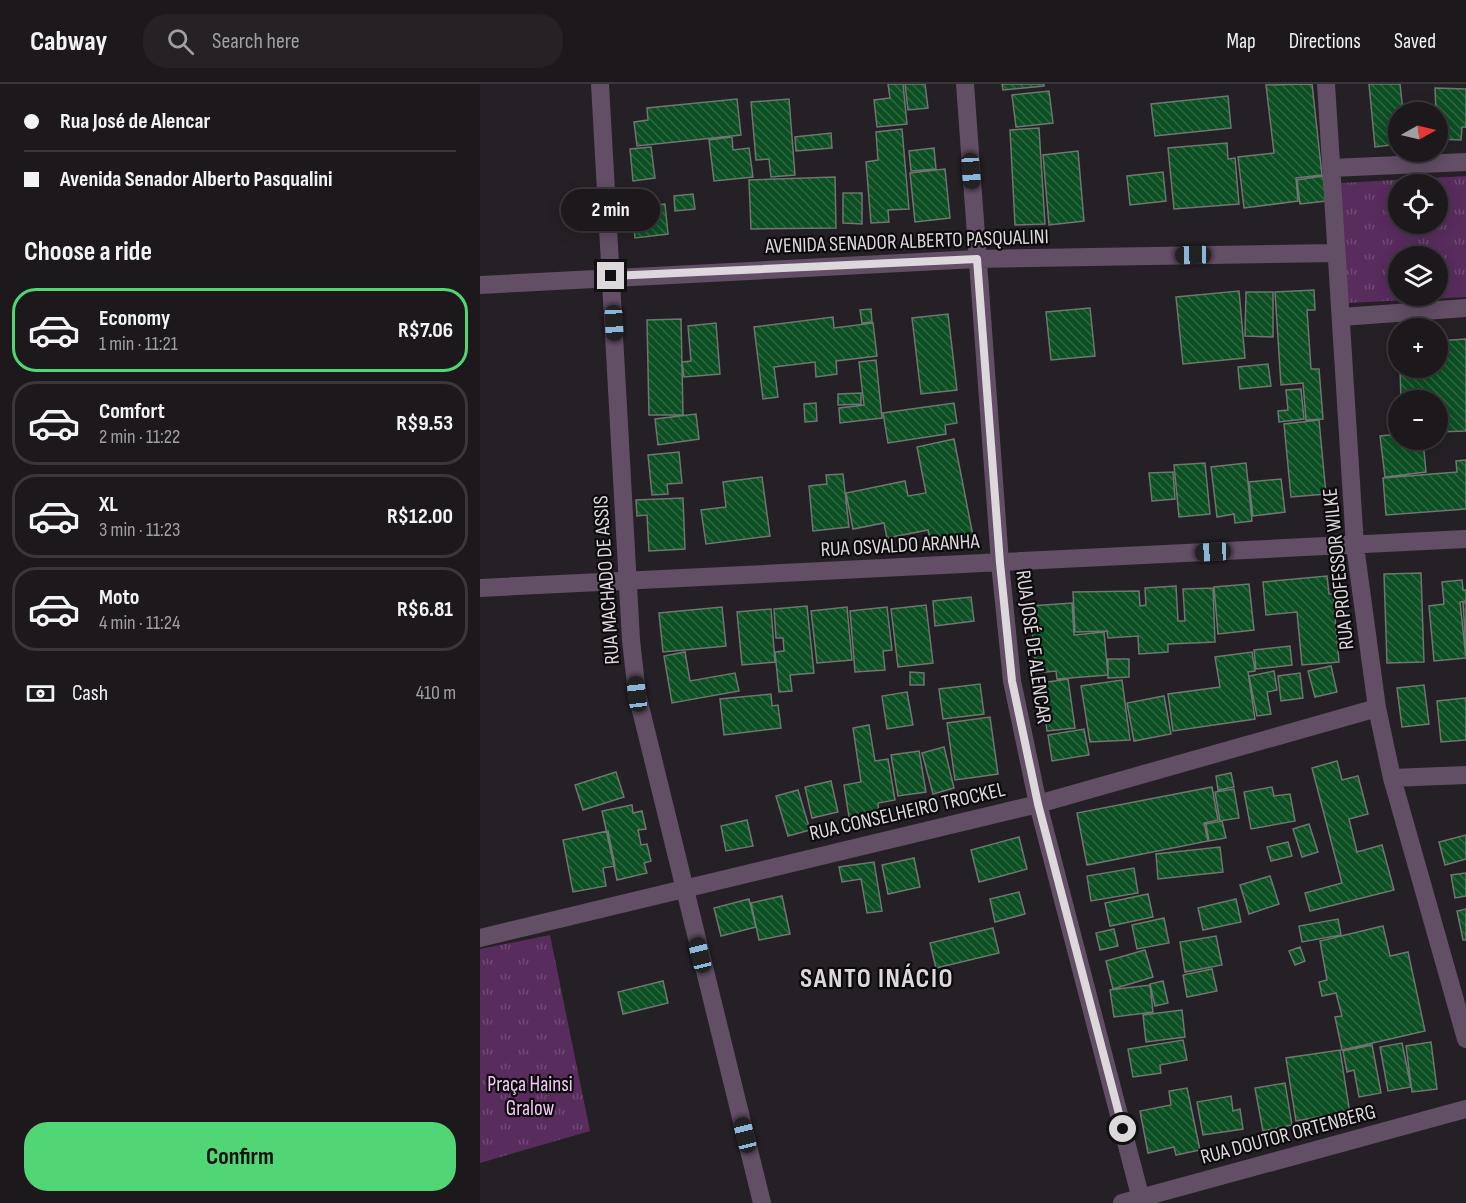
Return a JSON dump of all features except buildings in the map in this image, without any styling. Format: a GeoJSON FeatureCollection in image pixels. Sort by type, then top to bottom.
{"type":"FeatureCollection","features":[{"type":"Feature","properties":{"kind":"street","name":"RUA MACHADO DE ASSIS"},"geometry":{"type":"LineString","coordinates":[[600,84],[628,582],[637,694],[762,1203]]}},
{"type":"Feature","properties":{"kind":"street","name":"RUA JOSÉ DE ALENCAR"},"geometry":{"type":"LineString","coordinates":[[965,84],[1000,563],[1012,681],[1038,804],[1142,1201]]}},
{"type":"Feature","properties":{"kind":"street","name":"RUA PROFESSOR WILKE"},"geometry":{"type":"LineString","coordinates":[[1326,84],[1355,546],[1377,708],[1392,778],[1466,1038]]}},
{"type":"Feature","properties":{"kind":"street"},"geometry":{"type":"LineString","coordinates":[[1331,168],[1466,162]]}},
{"type":"Feature","properties":{"kind":"street","name":"AVENIDA SENADOR ALBERTO PASQUALINI"},"geometry":{"type":"LineString","coordinates":[[480,285],[611,276],[977,259],[1336,253]]}},
{"type":"Feature","properties":{"kind":"street"},"geometry":{"type":"LineString","coordinates":[[1341,317],[1466,308]]}},
{"type":"Feature","properties":{"kind":"street","name":"RUA OSVALDO ARANHA"},"geometry":{"type":"LineString","coordinates":[[480,588],[1466,539]]}},
{"type":"Feature","properties":{"kind":"street","name":"RUA CONSELHEIRO TROCKEL"},"geometry":{"type":"LineString","coordinates":[[480,938],[1038,804],[1377,708]]}},
{"type":"Feature","properties":{"kind":"street"},"geometry":{"type":"LineString","coordinates":[[1392,778],[1466,776]]}},
{"type":"Feature","properties":{"kind":"street","name":"RUA DOUTOR ORTENBERG"},"geometry":{"type":"LineString","coordinates":[[1122,1203],[1142,1201],[1466,1109]]}},
{"type":"Feature","properties":{"kind":"green space"},"geometry":{"type":"Polygon","coordinates":[[[1466,176],[1466,297],[1448,298],[1448,246],[1388,246],[1388,301],[1348,303],[1341,183],[1388,180],[1388,234],[1448,234],[1448,177],[1466,176]]]}},
{"type":"Feature","properties":{"kind":"green space","name":"Praça Hainsi Gralow"},"geometry":{"type":"Polygon","coordinates":[[[550,935],[590,1131],[480,1163],[480,949],[550,935]]]}},
{"type":"Feature","properties":{"kind":"district","name":"SANTO INÁCIO"},"geometry":{"type":"Point","coordinates":[877,978]}},
{"type":"Feature","properties":{"kind":"route"},"geometry":{"type":"LineString","coordinates":[[611,276],[977,259],[1000,563],[1012,681],[1038,804],[1123,1129]]}}]}
